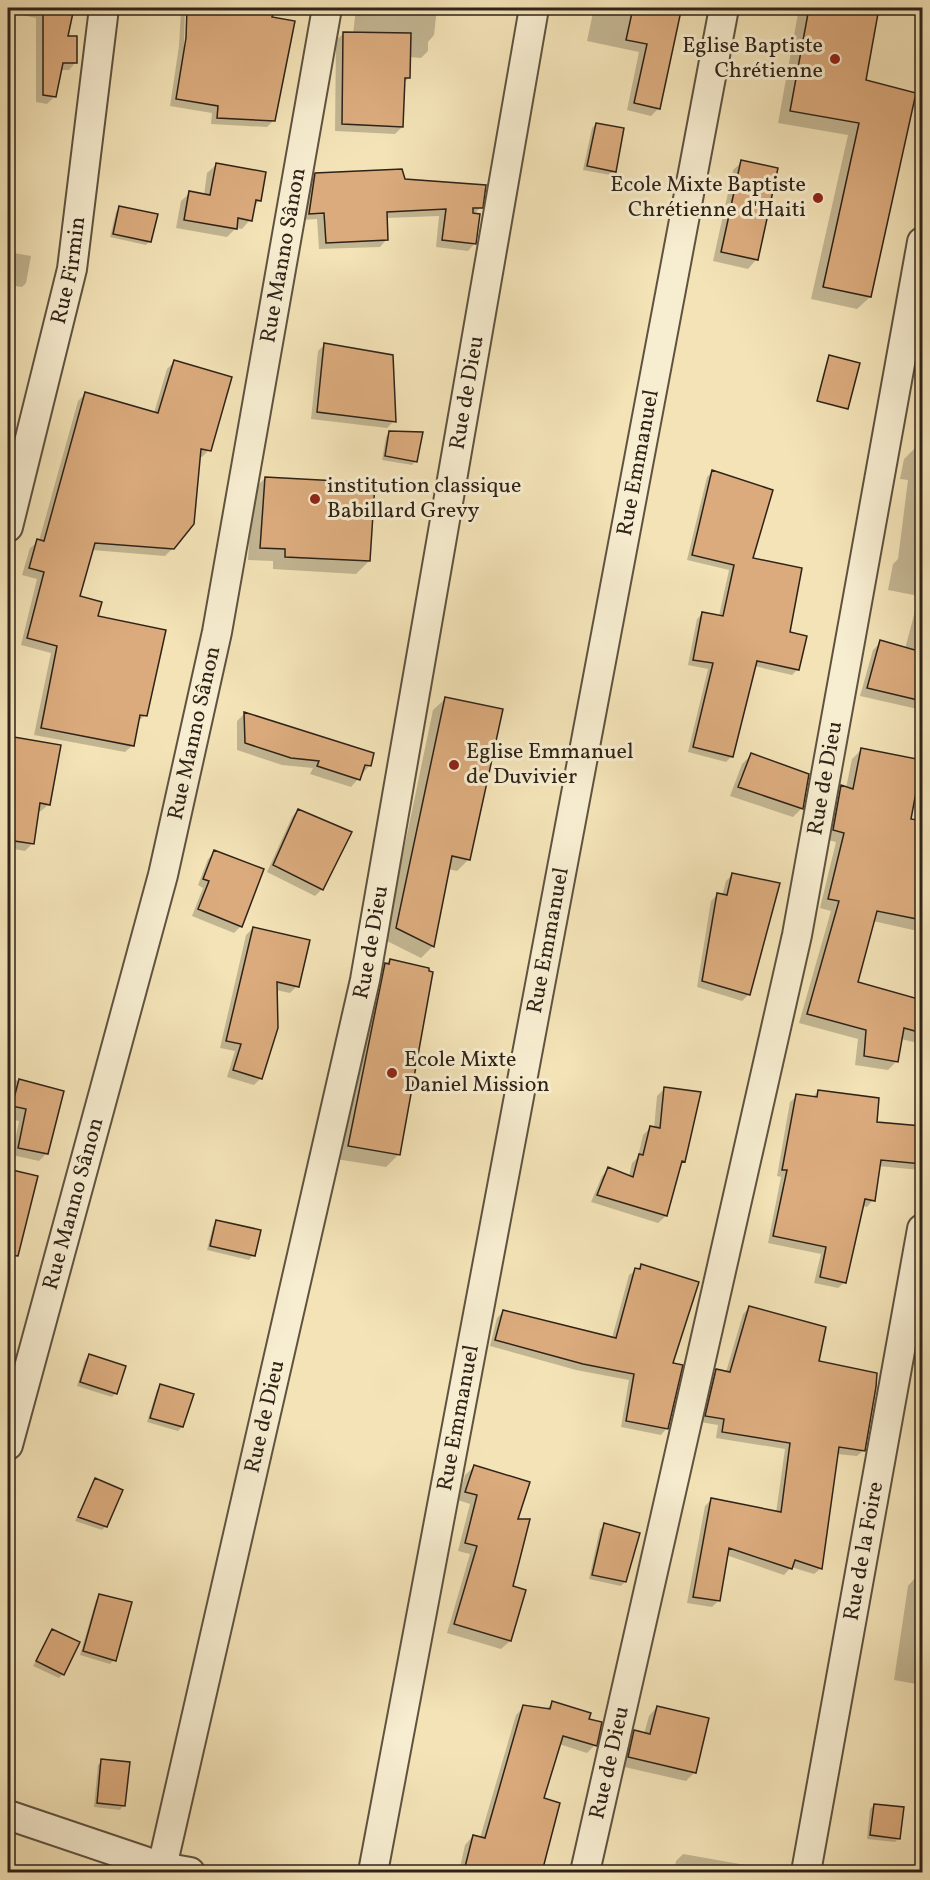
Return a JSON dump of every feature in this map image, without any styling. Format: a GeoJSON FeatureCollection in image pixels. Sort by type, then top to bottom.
{"type":"FeatureCollection","features":[{"type":"Feature","properties":{"kind":"street","name":"Rue Firmin"},"geometry":{"type":"LineString","coordinates":[[8,527],[72,269],[104,8]]}},
{"type":"Feature","properties":{"kind":"street","name":"Rue Manno Sânon"},"geometry":{"type":"LineString","coordinates":[[8,1445],[163,875],[217,632],[327,8]]}},
{"type":"Feature","properties":{"kind":"street","name":"Rue de Dieu"},"geometry":{"type":"LineString","coordinates":[[162,1868],[365,980],[534,8]]}},
{"type":"Feature","properties":{"kind":"street","name":"Rue Emmanuel"},"geometry":{"type":"LineString","coordinates":[[373,1872],[724,8]]}},
{"type":"Feature","properties":{"kind":"street","name":"Rue de Dieu"},"geometry":{"type":"LineString","coordinates":[[585,1872],[797,935],[922,242]]}},
{"type":"Feature","properties":{"kind":"street","name":"Rue de la Foire"},"geometry":{"type":"LineString","coordinates":[[806,1872],[922,1230]]}},
{"type":"Feature","properties":{"kind":"street"},"geometry":{"type":"LineString","coordinates":[[8,1815],[162,1868],[190,1872]]}},
{"type":"Feature","properties":{"kind":"building"},"geometry":{"type":"Polygon","coordinates":[[[43,8],[74,8],[68,36],[77,36],[77,63],[63,63],[56,97],[43,95],[43,8]]]}},
{"type":"Feature","properties":{"kind":"building"},"geometry":{"type":"Polygon","coordinates":[[[187,8],[255,8],[274,11],[272,17],[295,21],[275,121],[217,118],[218,106],[176,99],[186,38],[187,8]]]}},
{"type":"Feature","properties":{"kind":"building"},"geometry":{"type":"Polygon","coordinates":[[[633,8],[681,11],[660,109],[634,103],[647,44],[626,40],[633,8]]]}},
{"type":"Feature","properties":{"kind":"building"},"geometry":{"type":"Polygon","coordinates":[[[809,8],[879,8],[866,80],[916,93],[871,297],[823,287],[859,123],[790,111],[809,8]]]}},
{"type":"Feature","properties":{"kind":"building"},"geometry":{"type":"Polygon","coordinates":[[[343,32],[411,33],[410,78],[405,78],[403,127],[342,124],[343,32]]]}},
{"type":"Feature","properties":{"kind":"building"},"geometry":{"type":"Polygon","coordinates":[[[596,123],[624,128],[616,172],[587,166],[596,123]]]}},
{"type":"Feature","properties":{"kind":"building"},"geometry":{"type":"Polygon","coordinates":[[[741,160],[778,168],[758,260],[721,252],[741,160]]]}},
{"type":"Feature","properties":{"kind":"building"},"geometry":{"type":"Polygon","coordinates":[[[216,163],[266,172],[261,201],[256,200],[252,221],[238,218],[237,229],[184,220],[189,191],[210,195],[216,163]]]}},
{"type":"Feature","properties":{"kind":"building"},"geometry":{"type":"Polygon","coordinates":[[[402,169],[405,179],[486,185],[483,208],[473,208],[473,213],[480,214],[476,244],[442,240],[446,209],[387,212],[388,240],[326,243],[324,213],[309,214],[315,173],[402,169]]]}},
{"type":"Feature","properties":{"kind":"building"},"geometry":{"type":"Polygon","coordinates":[[[119,206],[158,214],[151,242],[113,234],[119,206]]]}},
{"type":"Feature","properties":{"kind":"building"},"geometry":{"type":"Polygon","coordinates":[[[324,343],[393,355],[396,422],[317,412],[324,343]]]}},
{"type":"Feature","properties":{"kind":"building"},"geometry":{"type":"Polygon","coordinates":[[[829,355],[860,363],[848,409],[817,401],[829,355]]]}},
{"type":"Feature","properties":{"kind":"building"},"geometry":{"type":"Polygon","coordinates":[[[174,360],[232,377],[211,451],[201,449],[194,524],[174,549],[95,543],[80,596],[102,602],[98,616],[166,630],[147,716],[140,715],[134,746],[41,728],[57,646],[27,638],[44,572],[29,568],[37,539],[44,541],[85,392],[158,413],[174,360]]]}},
{"type":"Feature","properties":{"kind":"building"},"geometry":{"type":"Polygon","coordinates":[[[389,431],[423,432],[417,462],[385,456],[389,431]]]}},
{"type":"Feature","properties":{"kind":"building"},"geometry":{"type":"Polygon","coordinates":[[[712,470],[773,490],[753,558],[802,568],[790,632],[807,636],[799,670],[757,661],[733,757],[693,747],[713,663],[693,660],[702,612],[723,616],[734,565],[692,555],[712,470]]]}},
{"type":"Feature","properties":{"kind":"building"},"geometry":{"type":"Polygon","coordinates":[[[265,477],[375,483],[370,561],[285,557],[285,549],[260,548],[265,477]]]}},
{"type":"Feature","properties":{"kind":"building"},"geometry":{"type":"Polygon","coordinates":[[[880,640],[922,652],[922,701],[867,688],[880,640]]]}},
{"type":"Feature","properties":{"kind":"building"},"geometry":{"type":"Polygon","coordinates":[[[445,697],[503,709],[470,860],[452,856],[434,947],[396,928],[445,697]]]}},
{"type":"Feature","properties":{"kind":"building"},"geometry":{"type":"Polygon","coordinates":[[[244,712],[374,753],[371,766],[365,765],[360,780],[317,766],[319,761],[291,758],[245,743],[244,712]]]}},
{"type":"Feature","properties":{"kind":"building"},"geometry":{"type":"Polygon","coordinates":[[[8,736],[61,745],[50,805],[40,803],[34,844],[8,840],[8,736]]]}},
{"type":"Feature","properties":{"kind":"building"},"geometry":{"type":"Polygon","coordinates":[[[861,748],[922,760],[911,819],[922,821],[922,920],[877,911],[858,982],[922,1000],[922,1033],[904,1028],[898,1062],[864,1056],[866,1030],[807,1014],[839,901],[828,899],[844,833],[833,830],[841,785],[853,789],[861,748]]]}},
{"type":"Feature","properties":{"kind":"building"},"geometry":{"type":"Polygon","coordinates":[[[751,753],[809,774],[803,809],[738,787],[751,753]]]}},
{"type":"Feature","properties":{"kind":"building"},"geometry":{"type":"Polygon","coordinates":[[[298,809],[352,832],[323,890],[273,865],[298,809]]]}},
{"type":"Feature","properties":{"kind":"building"},"geometry":{"type":"Polygon","coordinates":[[[214,850],[264,869],[242,927],[198,909],[209,881],[203,879],[214,850]]]}},
{"type":"Feature","properties":{"kind":"building"},"geometry":{"type":"Polygon","coordinates":[[[732,873],[780,883],[750,995],[702,981],[717,893],[727,895],[732,873]]]}},
{"type":"Feature","properties":{"kind":"building"},"geometry":{"type":"Polygon","coordinates":[[[253,927],[310,940],[299,987],[277,982],[278,1028],[262,1079],[233,1070],[241,1044],[226,1041],[253,927]]]}},
{"type":"Feature","properties":{"kind":"building"},"geometry":{"type":"Polygon","coordinates":[[[390,959],[429,968],[429,971],[433,972],[400,1155],[348,1146],[385,963],[389,964],[390,959]]]}},
{"type":"Feature","properties":{"kind":"building"},"geometry":{"type":"Polygon","coordinates":[[[19,1079],[64,1091],[48,1154],[18,1148],[26,1109],[12,1106],[19,1079]]]}},
{"type":"Feature","properties":{"kind":"building"},"geometry":{"type":"Polygon","coordinates":[[[664,1087],[701,1092],[685,1162],[682,1161],[667,1216],[597,1195],[608,1167],[633,1177],[639,1154],[643,1155],[650,1126],[660,1128],[664,1087]]]}},
{"type":"Feature","properties":{"kind":"building"},"geometry":{"type":"Polygon","coordinates":[[[818,1090],[879,1098],[877,1122],[922,1126],[922,1164],[881,1160],[875,1201],[865,1199],[846,1283],[820,1277],[826,1247],[773,1236],[787,1170],[782,1170],[796,1094],[817,1097],[818,1090]]]}},
{"type":"Feature","properties":{"kind":"building"},"geometry":{"type":"Polygon","coordinates":[[[8,1169],[38,1176],[18,1256],[8,1255],[8,1169]]]}},
{"type":"Feature","properties":{"kind":"building"},"geometry":{"type":"Polygon","coordinates":[[[216,1220],[261,1230],[255,1256],[210,1246],[216,1220]]]}},
{"type":"Feature","properties":{"kind":"building"},"geometry":{"type":"Polygon","coordinates":[[[641,1264],[699,1282],[673,1363],[683,1365],[668,1429],[626,1421],[634,1374],[583,1364],[495,1340],[503,1310],[616,1338],[635,1268],[640,1269],[641,1264]]]}},
{"type":"Feature","properties":{"kind":"building"},"geometry":{"type":"Polygon","coordinates":[[[749,1306],[826,1327],[819,1361],[877,1373],[876,1387],[865,1451],[839,1447],[822,1569],[795,1560],[792,1569],[729,1548],[720,1601],[693,1597],[711,1498],[781,1512],[790,1443],[722,1432],[724,1419],[705,1416],[716,1369],[730,1372],[749,1306]]]}},
{"type":"Feature","properties":{"kind":"building"},"geometry":{"type":"Polygon","coordinates":[[[89,1354],[126,1366],[117,1394],[80,1382],[89,1354]]]}},
{"type":"Feature","properties":{"kind":"building"},"geometry":{"type":"Polygon","coordinates":[[[160,1384],[194,1394],[183,1427],[150,1418],[160,1384]]]}},
{"type":"Feature","properties":{"kind":"building"},"geometry":{"type":"Polygon","coordinates":[[[474,1465],[530,1482],[518,1519],[530,1519],[513,1586],[526,1590],[511,1641],[454,1624],[477,1546],[465,1543],[477,1495],[465,1492],[474,1465]]]}},
{"type":"Feature","properties":{"kind":"building"},"geometry":{"type":"Polygon","coordinates":[[[95,1478],[123,1490],[107,1527],[78,1517],[95,1478]]]}},
{"type":"Feature","properties":{"kind":"building"},"geometry":{"type":"Polygon","coordinates":[[[604,1523],[640,1533],[626,1582],[592,1575],[604,1523]]]}},
{"type":"Feature","properties":{"kind":"building"},"geometry":{"type":"Polygon","coordinates":[[[99,1594],[132,1602],[116,1661],[83,1651],[99,1594]]]}},
{"type":"Feature","properties":{"kind":"building"},"geometry":{"type":"Polygon","coordinates":[[[52,1629],[80,1642],[64,1675],[36,1661],[52,1629]]]}},
{"type":"Feature","properties":{"kind":"building"},"geometry":{"type":"Polygon","coordinates":[[[552,1701],[591,1713],[589,1719],[602,1722],[597,1746],[563,1736],[544,1798],[560,1803],[542,1872],[488,1872],[465,1867],[473,1835],[485,1838],[523,1705],[550,1709],[552,1701]]]}},
{"type":"Feature","properties":{"kind":"building"},"geometry":{"type":"Polygon","coordinates":[[[657,1706],[709,1718],[696,1773],[628,1757],[634,1730],[650,1734],[657,1706]]]}},
{"type":"Feature","properties":{"kind":"building"},"geometry":{"type":"Polygon","coordinates":[[[101,1759],[130,1762],[125,1806],[97,1803],[101,1759]]]}},
{"type":"Feature","properties":{"kind":"building"},"geometry":{"type":"Polygon","coordinates":[[[874,1804],[904,1807],[900,1839],[870,1835],[874,1804]]]}},
{"type":"Feature","properties":{"kind":"place","name":"Eglise Baptiste Chrétienne"},"geometry":{"type":"Point","coordinates":[835,59]}},
{"type":"Feature","properties":{"kind":"place","name":"Ecole Mixte Baptiste Chrétienne d'Haiti"},"geometry":{"type":"Point","coordinates":[818,198]}},
{"type":"Feature","properties":{"kind":"place","name":"institution classique Babillard Grevy"},"geometry":{"type":"Point","coordinates":[315,499]}},
{"type":"Feature","properties":{"kind":"place","name":"Eglise Emmanuel de Duvivier"},"geometry":{"type":"Point","coordinates":[454,765]}},
{"type":"Feature","properties":{"kind":"place","name":"Ecole Mixte Daniel Mission"},"geometry":{"type":"Point","coordinates":[392,1073]}}]}
